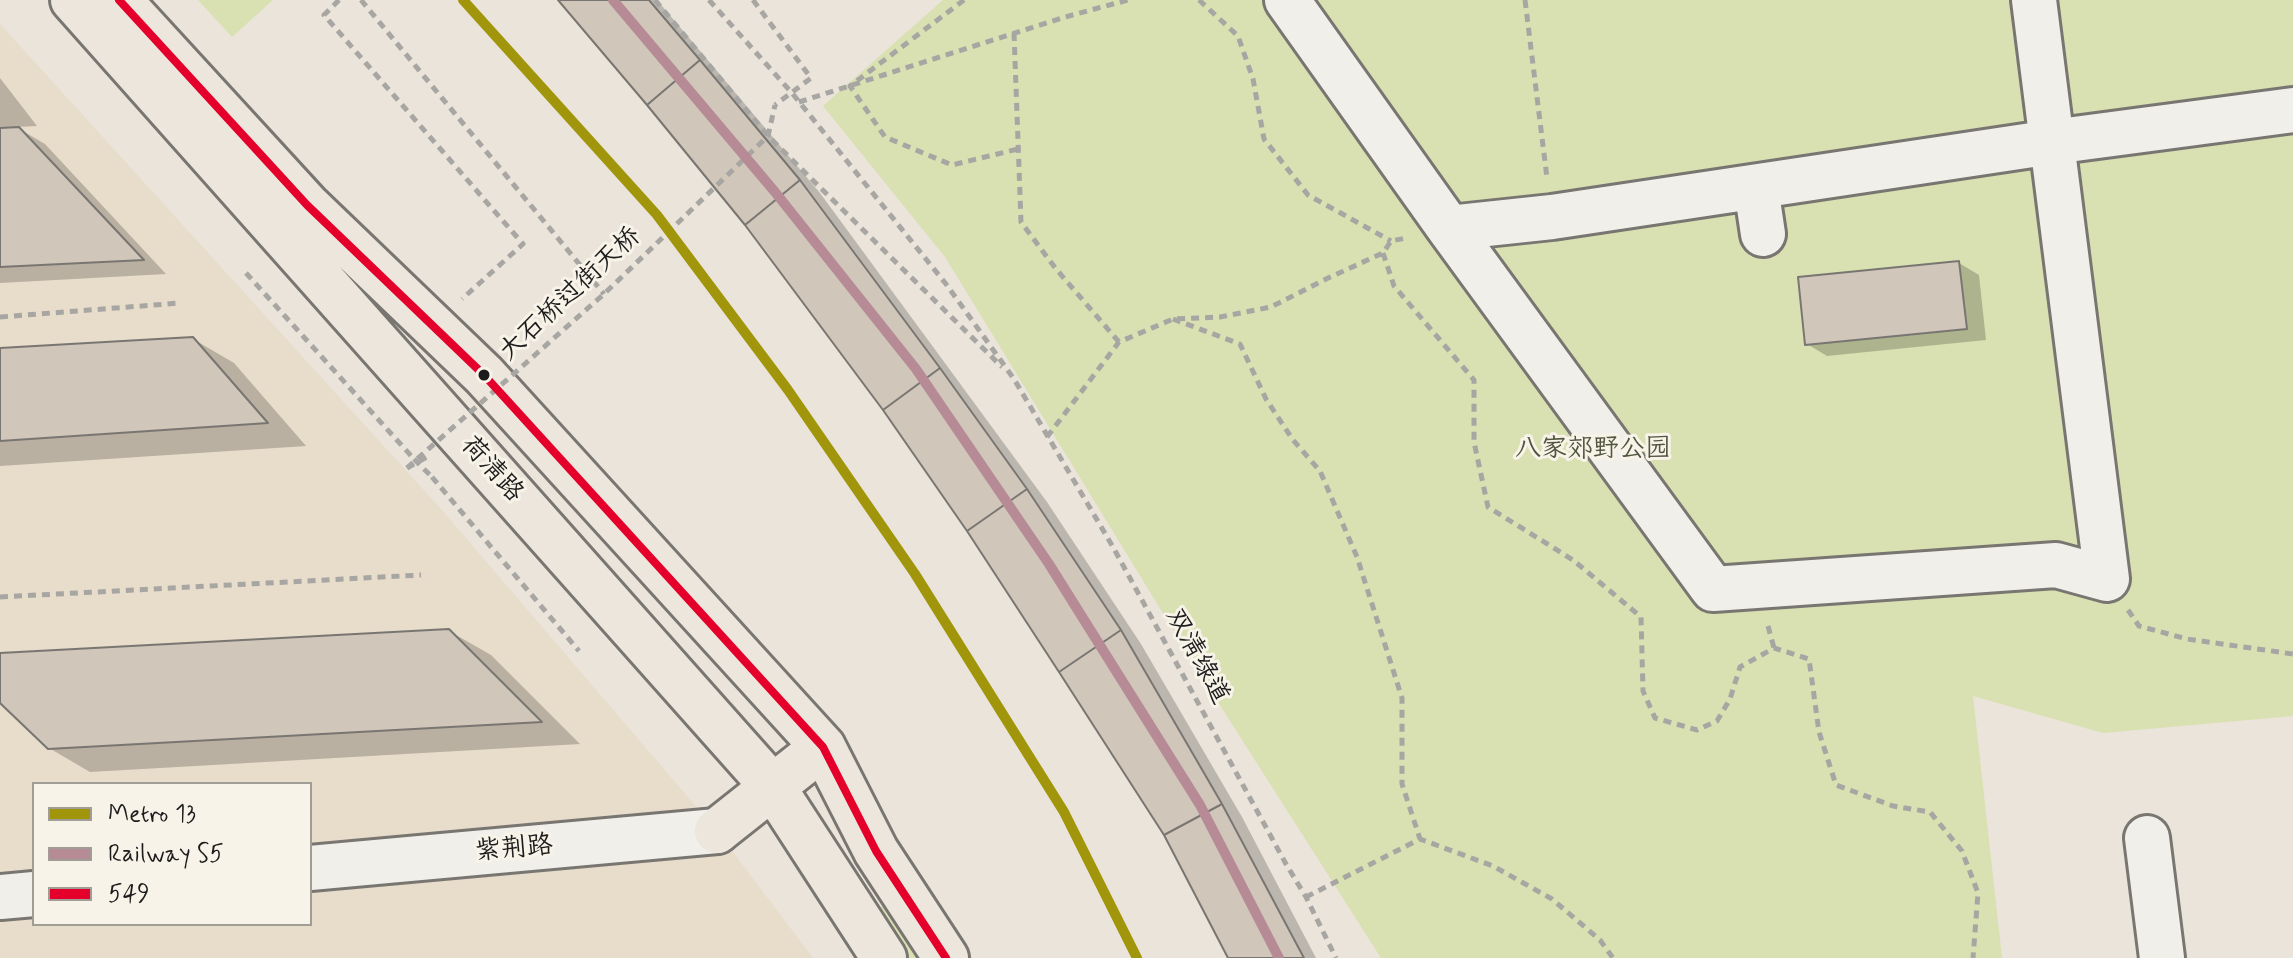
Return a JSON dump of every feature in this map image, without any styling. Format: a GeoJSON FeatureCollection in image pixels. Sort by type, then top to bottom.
{"type":"FeatureCollection","features":[{"type":"Feature","properties":{"kind":"main road","name":"荷清路"},"geometry":{"type":"LineString","coordinates":[[73,0],[773,787],[884,958]]}},
{"type":"Feature","properties":{"kind":"main road"},"geometry":{"type":"LineString","coordinates":[[119,0],[307,205],[484,375],[823,747],[876,851],[946,958]]}},
{"type":"Feature","properties":{"kind":"main road"},"geometry":{"type":"LineString","coordinates":[[717,831],[823,747]]}},
{"type":"Feature","properties":{"kind":"street"},"geometry":{"type":"LineString","coordinates":[[1287,0],[1713,589],[2056,565],[2107,579],[2034,0]]}},
{"type":"Feature","properties":{"kind":"street"},"geometry":{"type":"LineString","coordinates":[[1449,228],[1552,217],[2052,142],[2293,110]]}},
{"type":"Feature","properties":{"kind":"street"},"geometry":{"type":"LineString","coordinates":[[1756,187],[1763,234]]}},
{"type":"Feature","properties":{"kind":"street","name":"紫荆路"},"geometry":{"type":"LineString","coordinates":[[312,868],[717,831]]}},
{"type":"Feature","properties":{"kind":"street"},"geometry":{"type":"LineString","coordinates":[[2147,838],[2162,958]]}},
{"type":"Feature","properties":{"kind":"street"},"geometry":{"type":"LineString","coordinates":[[0,897],[32,894]]}},
{"type":"Feature","properties":{"kind":"path"},"geometry":{"type":"LineString","coordinates":[[339,0],[324,15],[523,244]]}},
{"type":"Feature","properties":{"kind":"path"},"geometry":{"type":"LineString","coordinates":[[361,0],[604,294]]}},
{"type":"Feature","properties":{"kind":"path"},"geometry":{"type":"LineString","coordinates":[[655,0],[768,136],[1014,379]]}},
{"type":"Feature","properties":{"kind":"path"},"geometry":{"type":"LineString","coordinates":[[709,0],[792,93],[946,284],[1014,379]]}},
{"type":"Feature","properties":{"kind":"path"},"geometry":{"type":"LineString","coordinates":[[753,0],[811,78],[775,105],[768,136]]}},
{"type":"Feature","properties":{"kind":"path"},"geometry":{"type":"LineString","coordinates":[[850,86],[964,0]]}},
{"type":"Feature","properties":{"kind":"path"},"geometry":{"type":"LineString","coordinates":[[799,102],[1128,0]]}},
{"type":"Feature","properties":{"kind":"path"},"geometry":{"type":"LineString","coordinates":[[1199,0],[1238,36],[1253,79],[1264,139],[1308,195],[1391,241],[1449,228]]}},
{"type":"Feature","properties":{"kind":"path"},"geometry":{"type":"LineString","coordinates":[[1525,0],[1552,217]]}},
{"type":"Feature","properties":{"kind":"path"},"geometry":{"type":"LineString","coordinates":[[1014,33],[1021,222],[1056,269],[1119,342]]}},
{"type":"Feature","properties":{"kind":"path"},"geometry":{"type":"LineString","coordinates":[[850,86],[885,137],[952,165],[1018,149]]}},
{"type":"Feature","properties":{"kind":"path","name":"大石桥过街天桥"},"geometry":{"type":"LineString","coordinates":[[407,468],[604,294],[768,136]]}},
{"type":"Feature","properties":{"kind":"path"},"geometry":{"type":"LineString","coordinates":[[1047,437],[1119,342],[1173,319],[1220,317],[1271,307],[1383,253],[1391,241]]}},
{"type":"Feature","properties":{"kind":"path"},"geometry":{"type":"LineString","coordinates":[[1383,253],[1394,286],[1474,380],[1474,442],[1488,507],[1573,560],[1641,617],[1643,691],[1655,718],[1697,730],[1717,721],[1730,699],[1740,667],[1774,648],[1809,659],[1819,732],[1836,785],[1893,806],[1930,812],[1962,851],[1978,893],[1973,958]]}},
{"type":"Feature","properties":{"kind":"path"},"geometry":{"type":"LineString","coordinates":[[246,273],[432,477],[579,651]]}},
{"type":"Feature","properties":{"kind":"path"},"geometry":{"type":"LineString","coordinates":[[0,317],[180,303]]}},
{"type":"Feature","properties":{"kind":"path"},"geometry":{"type":"LineString","coordinates":[[1173,319],[1240,344],[1266,399],[1293,440],[1320,471],[1357,557],[1402,698],[1402,784],[1420,839]]}},
{"type":"Feature","properties":{"kind":"path","name":"双清绿道"},"geometry":{"type":"LineString","coordinates":[[1014,379],[1113,547],[1306,897],[1336,958]]}},
{"type":"Feature","properties":{"kind":"path"},"geometry":{"type":"LineString","coordinates":[[0,597],[421,575]]}},
{"type":"Feature","properties":{"kind":"path"},"geometry":{"type":"LineString","coordinates":[[2107,579],[2139,626],[2187,639],[2293,654]]}},
{"type":"Feature","properties":{"kind":"path"},"geometry":{"type":"LineString","coordinates":[[1306,897],[1420,839],[1493,866],[1552,899],[1600,940],[1613,958]]}},
{"type":"Feature","properties":{"kind":"shaded area"},"geometry":{"type":"Polygon","coordinates":[[[0,24],[441,509],[717,831],[813,958],[0,958],[0,24]]]}},
{"type":"Feature","properties":{"kind":"green space"},"geometry":{"type":"Polygon","coordinates":[[[198,0],[273,0],[232,37],[198,0]]]}},
{"type":"Feature","properties":{"kind":"green space","name":"八家郊野公园"},"geometry":{"type":"Polygon","coordinates":[[[943,0],[2293,0],[2293,716],[2103,733],[1973,696],[2002,958],[1381,958],[1202,677],[945,257],[823,106],[943,0]]]}},
{"type":"Feature","properties":{"kind":"green space"},"geometry":{"type":"Polygon","coordinates":[[[885,906],[919,958],[888,958],[872,909],[885,906]]]}},
{"type":"Feature","properties":{"kind":"building"},"geometry":{"type":"Polygon","coordinates":[[[558,0],[649,0],[700,60],[647,105],[558,0]]]}},
{"type":"Feature","properties":{"kind":"building"},"geometry":{"type":"Polygon","coordinates":[[[700,60],[800,180],[745,225],[647,105],[700,60]]]}},
{"type":"Feature","properties":{"kind":"building"},"geometry":{"type":"Polygon","coordinates":[[[19,127],[144,260],[0,267],[0,128],[19,127]]]}},
{"type":"Feature","properties":{"kind":"building"},"geometry":{"type":"Polygon","coordinates":[[[800,180],[940,368],[883,410],[745,225],[800,180]]]}},
{"type":"Feature","properties":{"kind":"building"},"geometry":{"type":"Polygon","coordinates":[[[1959,261],[1967,329],[1805,345],[1798,277],[1959,261]]]}},
{"type":"Feature","properties":{"kind":"building"},"geometry":{"type":"Polygon","coordinates":[[[193,337],[268,423],[0,441],[0,348],[193,337]]]}},
{"type":"Feature","properties":{"kind":"building"},"geometry":{"type":"Polygon","coordinates":[[[940,368],[1027,489],[967,531],[883,410],[940,368]]]}},
{"type":"Feature","properties":{"kind":"building"},"geometry":{"type":"Polygon","coordinates":[[[1027,489],[1121,630],[1059,672],[967,531],[1027,489]]]}},
{"type":"Feature","properties":{"kind":"building"},"geometry":{"type":"Polygon","coordinates":[[[449,629],[542,722],[48,749],[0,703],[0,653],[449,629]]]}},
{"type":"Feature","properties":{"kind":"building"},"geometry":{"type":"Polygon","coordinates":[[[1121,630],[1222,804],[1164,835],[1059,672],[1121,630]]]}},
{"type":"Feature","properties":{"kind":"building"},"geometry":{"type":"Polygon","coordinates":[[[1222,804],[1304,958],[1228,958],[1164,835],[1222,804]]]}},
{"type":"Feature","properties":{"kind":"metro line","name":"13"},"geometry":{"type":"LineString","coordinates":[[463,0],[657,215],[788,390],[915,574],[1064,812],[1137,958]]}},
{"type":"Feature","properties":{"kind":"rail line","name":"S5"},"geometry":{"type":"LineString","coordinates":[[613,0],[775,192],[916,369],[1049,564],[1200,805],[1279,958]]}},
{"type":"Feature","properties":{"kind":"transit line","name":"549"},"geometry":{"type":"LineString","coordinates":[[119,0],[307,205],[484,375],[823,747],[876,851],[946,958]]}}]}
